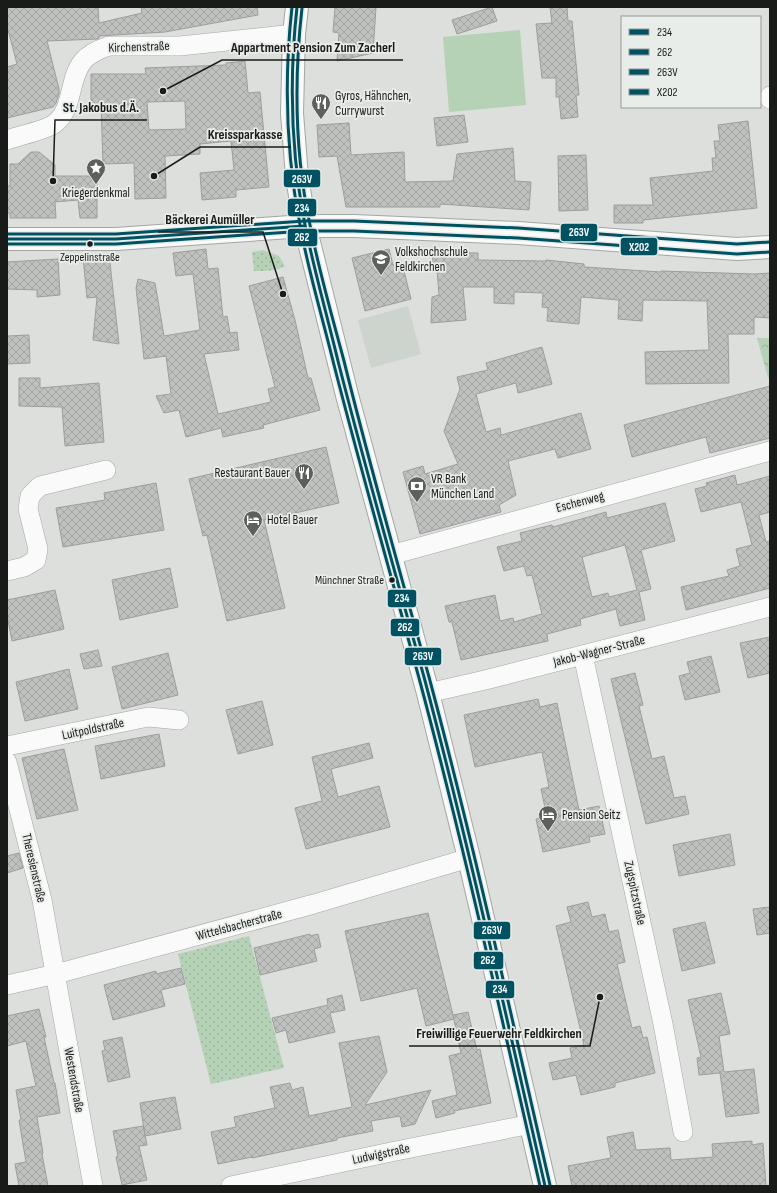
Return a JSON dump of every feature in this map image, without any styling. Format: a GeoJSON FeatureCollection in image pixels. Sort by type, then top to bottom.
{"type":"FeatureCollection","features":[{"type":"Feature","properties":{"kind":"street"},"geometry":{"type":"LineString","coordinates":[[297,7],[294,34],[292,113],[297,176],[305,226],[349,401],[428,693],[469,858],[545,1186]]}},
{"type":"Feature","properties":{"kind":"street","name":"Kirchenstraße"},"geometry":{"type":"LineString","coordinates":[[7,140],[52,125],[59,120],[66,107],[79,67],[84,60],[99,50],[109,46],[180,46],[294,34]]}},
{"type":"Feature","properties":{"kind":"street"},"geometry":{"type":"LineString","coordinates":[[7,239],[116,239],[305,226],[354,226],[518,233],[738,249],[770,247]]}},
{"type":"Feature","properties":{"kind":"street","name":"Eschenweg"},"geometry":{"type":"LineString","coordinates":[[391,555],[770,451]]}},
{"type":"Feature","properties":{"kind":"street"},"geometry":{"type":"LineString","coordinates":[[7,571],[24,567],[36,560],[38,549],[28,509],[30,496],[40,486],[106,470]]}},
{"type":"Feature","properties":{"kind":"street","name":"Jakob-Wagner-Straße"},"geometry":{"type":"LineString","coordinates":[[428,693],[770,607]]}},
{"type":"Feature","properties":{"kind":"street","name":"Zugspitzstraße"},"geometry":{"type":"LineString","coordinates":[[583,655],[663,1024],[682,1132]]}},
{"type":"Feature","properties":{"kind":"street","name":"Luitpoldstraße"},"geometry":{"type":"LineString","coordinates":[[7,746],[148,717],[179,720]]}},
{"type":"Feature","properties":{"kind":"street","name":"Theresienstraße"},"geometry":{"type":"LineString","coordinates":[[7,762],[42,900],[56,974]]}},
{"type":"Feature","properties":{"kind":"street","name":"Wittelsbacherstraße"},"geometry":{"type":"LineString","coordinates":[[7,985],[56,974],[314,904],[469,858]]}},
{"type":"Feature","properties":{"kind":"street","name":"Westendstraße"},"geometry":{"type":"LineString","coordinates":[[56,974],[93,1186]]}},
{"type":"Feature","properties":{"kind":"street","name":"Ludwigstraße"},"geometry":{"type":"LineString","coordinates":[[231,1186],[531,1124]]}},
{"type":"Feature","properties":{"kind":"shaded area"},"geometry":{"type":"Polygon","coordinates":[[[408,306],[421,354],[371,368],[358,320],[408,306]]]}},
{"type":"Feature","properties":{"kind":"green space"},"geometry":{"type":"Polygon","coordinates":[[[520,30],[526,105],[449,112],[443,37],[520,30]]]}},
{"type":"Feature","properties":{"kind":"green space"},"geometry":{"type":"Polygon","coordinates":[[[263,250],[279,256],[285,266],[274,270],[254,271],[252,252],[263,250]]]}},
{"type":"Feature","properties":{"kind":"green space"},"geometry":{"type":"Polygon","coordinates":[[[757,338],[770,338],[770,377],[768,378],[757,338]]]}},
{"type":"Feature","properties":{"kind":"green space"},"geometry":{"type":"Polygon","coordinates":[[[249,936],[284,1068],[211,1084],[178,954],[249,936]]]}},
{"type":"Feature","properties":{"kind":"building"},"geometry":{"type":"Polygon","coordinates":[[[7,7],[98,7],[99,23],[142,13],[141,7],[257,7],[258,15],[165,32],[99,36],[98,39],[47,41],[59,89],[56,103],[53,107],[7,118],[7,67],[17,64],[7,26],[7,7]]]}},
{"type":"Feature","properties":{"kind":"building"},"geometry":{"type":"Polygon","coordinates":[[[335,7],[376,7],[373,53],[337,61],[339,33],[333,32],[335,7]]]}},
{"type":"Feature","properties":{"kind":"building"},"geometry":{"type":"Polygon","coordinates":[[[492,7],[497,21],[457,34],[452,20],[492,7]]]}},
{"type":"Feature","properties":{"kind":"building"},"geometry":{"type":"Polygon","coordinates":[[[550,7],[567,7],[568,21],[572,21],[579,95],[576,95],[578,117],[561,119],[559,97],[556,97],[556,78],[542,78],[536,24],[552,23],[550,7]]]}},
{"type":"Feature","properties":{"kind":"building"},"geometry":{"type":"Polygon","coordinates":[[[245,61],[248,93],[260,92],[269,187],[236,190],[236,197],[202,200],[200,173],[234,170],[231,141],[200,144],[200,154],[165,156],[166,198],[135,199],[134,163],[103,164],[101,104],[91,105],[91,74],[146,74],[145,68],[226,65],[226,63],[245,61]],[[185,101],[147,102],[149,130],[186,129],[185,101]]]}},
{"type":"Feature","properties":{"kind":"building"},"geometry":{"type":"Polygon","coordinates":[[[464,115],[468,142],[437,146],[434,118],[464,115]]]}},
{"type":"Feature","properties":{"kind":"building"},"geometry":{"type":"Polygon","coordinates":[[[748,121],[757,208],[643,220],[643,223],[614,223],[614,205],[653,205],[650,178],[713,171],[712,158],[716,158],[714,141],[720,141],[718,125],[748,121]]]}},
{"type":"Feature","properties":{"kind":"building"},"geometry":{"type":"Polygon","coordinates":[[[349,123],[351,155],[404,152],[405,182],[453,181],[457,154],[513,148],[515,181],[531,182],[529,210],[440,204],[440,207],[346,207],[337,156],[319,157],[317,125],[349,123]]]}},
{"type":"Feature","properties":{"kind":"building"},"geometry":{"type":"Polygon","coordinates":[[[31,152],[39,152],[55,165],[55,176],[97,176],[97,218],[80,218],[78,200],[55,202],[56,218],[10,218],[10,213],[7,213],[7,186],[10,186],[10,164],[18,164],[31,152]]]}},
{"type":"Feature","properties":{"kind":"building"},"geometry":{"type":"Polygon","coordinates":[[[586,155],[588,210],[559,211],[558,156],[586,155]]]}},
{"type":"Feature","properties":{"kind":"building"},"geometry":{"type":"Polygon","coordinates":[[[206,249],[208,269],[218,268],[223,317],[227,316],[230,333],[237,332],[239,350],[204,354],[218,414],[271,402],[268,389],[275,387],[249,286],[283,277],[295,320],[308,378],[311,378],[320,410],[263,425],[264,428],[223,437],[221,428],[186,437],[179,410],[164,413],[156,396],[171,394],[166,356],[144,359],[136,288],[138,279],[155,283],[164,336],[200,330],[193,274],[176,276],[173,253],[206,249]]]}},
{"type":"Feature","properties":{"kind":"building","name":"Volkshochschule Feldkirchen"},"geometry":{"type":"Polygon","coordinates":[[[389,249],[393,265],[402,263],[411,299],[365,311],[352,258],[389,249]]]}},
{"type":"Feature","properties":{"kind":"building"},"geometry":{"type":"Polygon","coordinates":[[[433,252],[478,253],[478,260],[546,260],[584,264],[584,267],[661,272],[770,273],[770,318],[754,317],[754,334],[728,334],[729,383],[646,384],[645,352],[709,350],[707,301],[643,300],[642,321],[618,319],[619,300],[581,297],[579,324],[547,321],[548,308],[542,307],[543,293],[514,292],[514,304],[494,303],[494,287],[463,287],[466,320],[431,323],[432,297],[439,295],[437,269],[432,269],[433,252]]]}},
{"type":"Feature","properties":{"kind":"building"},"geometry":{"type":"Polygon","coordinates":[[[109,254],[119,344],[93,340],[97,297],[87,298],[83,257],[109,254]]]}},
{"type":"Feature","properties":{"kind":"building"},"geometry":{"type":"Polygon","coordinates":[[[58,259],[60,295],[37,297],[37,290],[7,289],[7,262],[58,259]]]}},
{"type":"Feature","properties":{"kind":"building"},"geometry":{"type":"Polygon","coordinates":[[[29,335],[30,363],[7,364],[7,336],[29,335]]]}},
{"type":"Feature","properties":{"kind":"building"},"geometry":{"type":"Polygon","coordinates":[[[542,347],[552,384],[518,393],[516,383],[476,394],[486,432],[500,428],[501,435],[581,413],[591,449],[558,458],[555,449],[508,461],[516,495],[499,505],[501,512],[420,534],[403,472],[423,466],[425,474],[458,464],[444,431],[460,389],[457,377],[488,370],[486,363],[542,347]]]}},
{"type":"Feature","properties":{"kind":"building"},"geometry":{"type":"Polygon","coordinates":[[[19,378],[40,378],[40,388],[99,383],[104,442],[65,446],[62,407],[19,406],[19,378]]]}},
{"type":"Feature","properties":{"kind":"building"},"geometry":{"type":"Polygon","coordinates":[[[770,386],[770,438],[710,453],[706,437],[632,457],[624,425],[770,386]]]}},
{"type":"Feature","properties":{"kind":"building"},"geometry":{"type":"Polygon","coordinates":[[[326,447],[339,503],[264,520],[285,608],[227,621],[207,535],[203,536],[189,479],[326,447]]]}},
{"type":"Feature","properties":{"kind":"building"},"geometry":{"type":"Polygon","coordinates":[[[735,475],[737,485],[770,476],[770,512],[759,515],[766,542],[770,541],[770,588],[686,610],[681,587],[729,576],[727,570],[740,566],[736,549],[752,545],[741,502],[701,512],[695,489],[707,486],[706,483],[735,475]]]}},
{"type":"Feature","properties":{"kind":"building"},"geometry":{"type":"Polygon","coordinates":[[[156,483],[164,530],[63,547],[56,508],[105,500],[104,493],[156,483]]]}},
{"type":"Feature","properties":{"kind":"building"},"geometry":{"type":"Polygon","coordinates":[[[665,503],[675,541],[641,550],[651,589],[639,592],[645,620],[620,626],[616,609],[580,619],[581,625],[547,634],[548,641],[461,660],[452,622],[449,622],[445,606],[495,595],[500,621],[513,618],[514,622],[542,614],[532,575],[527,576],[524,566],[504,571],[497,547],[522,541],[520,533],[552,525],[553,527],[606,512],[607,518],[665,503]],[[625,545],[582,557],[592,597],[608,593],[609,597],[637,590],[625,545]]]}},
{"type":"Feature","properties":{"kind":"building"},"geometry":{"type":"Polygon","coordinates":[[[170,568],[178,607],[120,620],[112,580],[170,568]]]}},
{"type":"Feature","properties":{"kind":"building"},"geometry":{"type":"Polygon","coordinates":[[[55,590],[64,629],[12,641],[7,615],[7,600],[55,590]]]}},
{"type":"Feature","properties":{"kind":"building"},"geometry":{"type":"Polygon","coordinates":[[[770,637],[770,673],[748,678],[740,643],[770,637]]]}},
{"type":"Feature","properties":{"kind":"building"},"geometry":{"type":"Polygon","coordinates":[[[98,650],[102,666],[84,669],[80,654],[98,650]]]}},
{"type":"Feature","properties":{"kind":"building"},"geometry":{"type":"Polygon","coordinates":[[[168,653],[178,695],[122,709],[112,667],[168,653]]]}},
{"type":"Feature","properties":{"kind":"building"},"geometry":{"type":"Polygon","coordinates":[[[711,656],[720,692],[685,700],[679,676],[690,673],[687,662],[711,656]]]}},
{"type":"Feature","properties":{"kind":"building"},"geometry":{"type":"Polygon","coordinates":[[[69,669],[78,709],[25,721],[16,682],[69,669]]]}},
{"type":"Feature","properties":{"kind":"building"},"geometry":{"type":"Polygon","coordinates":[[[635,673],[643,705],[639,706],[652,759],[664,756],[674,798],[685,796],[689,814],[646,824],[611,679],[635,673]]]}},
{"type":"Feature","properties":{"kind":"building"},"geometry":{"type":"Polygon","coordinates":[[[538,699],[540,707],[557,703],[579,810],[599,806],[605,834],[589,837],[590,842],[543,852],[536,819],[547,817],[541,789],[549,787],[542,752],[475,767],[464,715],[538,699]]]}},
{"type":"Feature","properties":{"kind":"building"},"geometry":{"type":"Polygon","coordinates":[[[262,701],[273,745],[238,754],[226,710],[262,701]]]}},
{"type":"Feature","properties":{"kind":"building"},"geometry":{"type":"Polygon","coordinates":[[[159,734],[165,766],[101,779],[95,746],[159,734]]]}},
{"type":"Feature","properties":{"kind":"building"},"geometry":{"type":"Polygon","coordinates":[[[369,743],[373,758],[331,769],[338,797],[379,786],[390,827],[306,849],[295,808],[322,801],[312,757],[369,743]]]}},
{"type":"Feature","properties":{"kind":"building"},"geometry":{"type":"Polygon","coordinates":[[[64,749],[78,810],[37,819],[22,758],[64,749]]]}},
{"type":"Feature","properties":{"kind":"building"},"geometry":{"type":"Polygon","coordinates":[[[730,834],[735,865],[679,876],[673,845],[730,834]]]}},
{"type":"Feature","properties":{"kind":"building"},"geometry":{"type":"Polygon","coordinates":[[[19,853],[23,868],[7,873],[7,856],[19,853]]]}},
{"type":"Feature","properties":{"kind":"building"},"geometry":{"type":"Polygon","coordinates":[[[588,902],[592,917],[605,914],[609,932],[618,930],[625,962],[617,964],[632,1028],[640,1026],[643,1038],[647,1037],[655,1073],[615,1083],[615,1087],[581,1095],[576,1075],[553,1080],[549,1063],[572,1058],[570,1048],[584,1045],[556,926],[571,922],[567,907],[588,902]]]}},
{"type":"Feature","properties":{"kind":"building"},"geometry":{"type":"Polygon","coordinates":[[[770,907],[770,933],[757,935],[753,909],[770,907]]]}},
{"type":"Feature","properties":{"kind":"building"},"geometry":{"type":"Polygon","coordinates":[[[428,913],[454,1019],[426,1026],[417,988],[361,1001],[345,931],[428,913]]]}},
{"type":"Feature","properties":{"kind":"building"},"geometry":{"type":"Polygon","coordinates":[[[705,922],[715,963],[682,971],[673,929],[705,922]]]}},
{"type":"Feature","properties":{"kind":"building"},"geometry":{"type":"Polygon","coordinates":[[[310,934],[310,936],[318,934],[321,947],[314,949],[317,961],[260,975],[254,948],[310,934]]]}},
{"type":"Feature","properties":{"kind":"building"},"geometry":{"type":"Polygon","coordinates":[[[181,968],[185,984],[161,990],[165,1006],[113,1020],[104,985],[156,971],[156,974],[181,968]]]}},
{"type":"Feature","properties":{"kind":"building"},"geometry":{"type":"Polygon","coordinates":[[[721,993],[730,1034],[719,1036],[724,1072],[754,1069],[759,1113],[726,1117],[720,1073],[699,1075],[697,1058],[701,1057],[688,1000],[721,993]]]}},
{"type":"Feature","properties":{"kind":"building"},"geometry":{"type":"Polygon","coordinates":[[[342,995],[345,1010],[330,1013],[335,1032],[289,1043],[286,1030],[276,1033],[272,1018],[328,1005],[327,999],[342,995]]]}},
{"type":"Feature","properties":{"kind":"building"},"geometry":{"type":"Polygon","coordinates":[[[39,1009],[46,1037],[44,1037],[55,1083],[60,1113],[37,1117],[48,1186],[19,1186],[15,1164],[26,1162],[16,1090],[36,1086],[26,1041],[7,1046],[7,1016],[39,1009]]]}},
{"type":"Feature","properties":{"kind":"building"},"geometry":{"type":"Polygon","coordinates":[[[468,1012],[477,1050],[480,1049],[491,1103],[454,1111],[455,1113],[436,1118],[432,1101],[457,1095],[449,1056],[461,1053],[453,1015],[468,1012]]]}},
{"type":"Feature","properties":{"kind":"building"},"geometry":{"type":"Polygon","coordinates":[[[379,1036],[387,1072],[365,1105],[431,1090],[415,1124],[402,1127],[400,1116],[371,1121],[373,1131],[337,1138],[337,1140],[218,1164],[211,1132],[236,1127],[234,1117],[275,1108],[270,1087],[290,1083],[292,1090],[303,1087],[309,1116],[352,1107],[339,1043],[379,1036]]]}},
{"type":"Feature","properties":{"kind":"building"},"geometry":{"type":"Polygon","coordinates":[[[122,1037],[130,1077],[108,1082],[102,1051],[105,1050],[103,1041],[122,1037]]]}},
{"type":"Feature","properties":{"kind":"building"},"geometry":{"type":"Polygon","coordinates":[[[175,1097],[181,1129],[145,1136],[140,1103],[175,1097]]]}},
{"type":"Feature","properties":{"kind":"building"},"geometry":{"type":"Polygon","coordinates":[[[143,1126],[147,1145],[139,1146],[147,1180],[122,1185],[116,1157],[118,1156],[113,1131],[143,1126]]]}},
{"type":"Feature","properties":{"kind":"building"},"geometry":{"type":"Polygon","coordinates":[[[633,1132],[636,1150],[670,1148],[671,1160],[713,1157],[712,1144],[752,1141],[752,1145],[763,1143],[766,1186],[572,1186],[568,1166],[611,1158],[607,1137],[633,1132]]]}},
{"type":"Feature","properties":{"kind":"transit line","name":"262"},"geometry":{"type":"LineString","coordinates":[[292,7],[289,34],[287,89],[289,143],[295,198],[303,242],[364,480],[436,741],[482,931],[540,1186]]}},
{"type":"Feature","properties":{"kind":"transit line","name":"234"},"geometry":{"type":"LineString","coordinates":[[297,7],[294,34],[292,89],[294,143],[300,198],[305,225],[316,276],[348,401],[441,740],[487,931],[545,1186]]}},
{"type":"Feature","properties":{"kind":"transit line","name":"263V"},"geometry":{"type":"LineString","coordinates":[[302,8],[299,35],[297,116],[301,171],[314,242],[364,440],[446,740],[492,930],[550,1185]]}},
{"type":"Feature","properties":{"kind":"transit line","name":"263V"},"geometry":{"type":"LineString","coordinates":[[7,234],[116,234],[305,221],[354,221],[518,228],[737,244],[770,242]]}},
{"type":"Feature","properties":{"kind":"transit line","name":"234"},"geometry":{"type":"LineString","coordinates":[[7,239],[116,239],[305,226]]}},
{"type":"Feature","properties":{"kind":"transit line","name":"X202"},"geometry":{"type":"LineString","coordinates":[[7,244],[116,244],[305,231],[354,231],[518,238],[737,254],[770,252]]}},
{"type":"Feature","properties":{"kind":"place","name":"Appartment Pension Zum Zacherl"},"geometry":{"type":"Point","coordinates":[163,91]}},
{"type":"Feature","properties":{"kind":"place","name":"Gyros, Hähnchen, Currywurst"},"geometry":{"type":"Point","coordinates":[321,120]}},
{"type":"Feature","properties":{"kind":"place","name":"Kreissparkasse"},"geometry":{"type":"Point","coordinates":[154,176]}},
{"type":"Feature","properties":{"kind":"place","name":"St. Jakobus d.Ä."},"geometry":{"type":"Point","coordinates":[53,181]}},
{"type":"Feature","properties":{"kind":"place","name":"Kriegerdenkmal"},"geometry":{"type":"Point","coordinates":[96,185]}},
{"type":"Feature","properties":{"kind":"place","name":"Zeppelinstraße"},"geometry":{"type":"Point","coordinates":[90,244]}},
{"type":"Feature","properties":{"kind":"place","name":"Volkshochschule Feldkirchen"},"geometry":{"type":"Point","coordinates":[381,276]}},
{"type":"Feature","properties":{"kind":"place","name":"Bäckerei Aumüller"},"geometry":{"type":"Point","coordinates":[283,294]}},
{"type":"Feature","properties":{"kind":"place","name":"Restaurant Bauer"},"geometry":{"type":"Point","coordinates":[304,490]}},
{"type":"Feature","properties":{"kind":"place","name":"VR Bank München Land"},"geometry":{"type":"Point","coordinates":[417,503]}},
{"type":"Feature","properties":{"kind":"place","name":"Hotel Bauer"},"geometry":{"type":"Point","coordinates":[253,537]}},
{"type":"Feature","properties":{"kind":"place","name":"Münchner Straße"},"geometry":{"type":"Point","coordinates":[392,580]}},
{"type":"Feature","properties":{"kind":"place","name":"Pension Seitz"},"geometry":{"type":"Point","coordinates":[548,832]}},
{"type":"Feature","properties":{"kind":"place","name":"Freiwillige Feuerwehr Feldkirchen"},"geometry":{"type":"Point","coordinates":[600,997]}}]}
